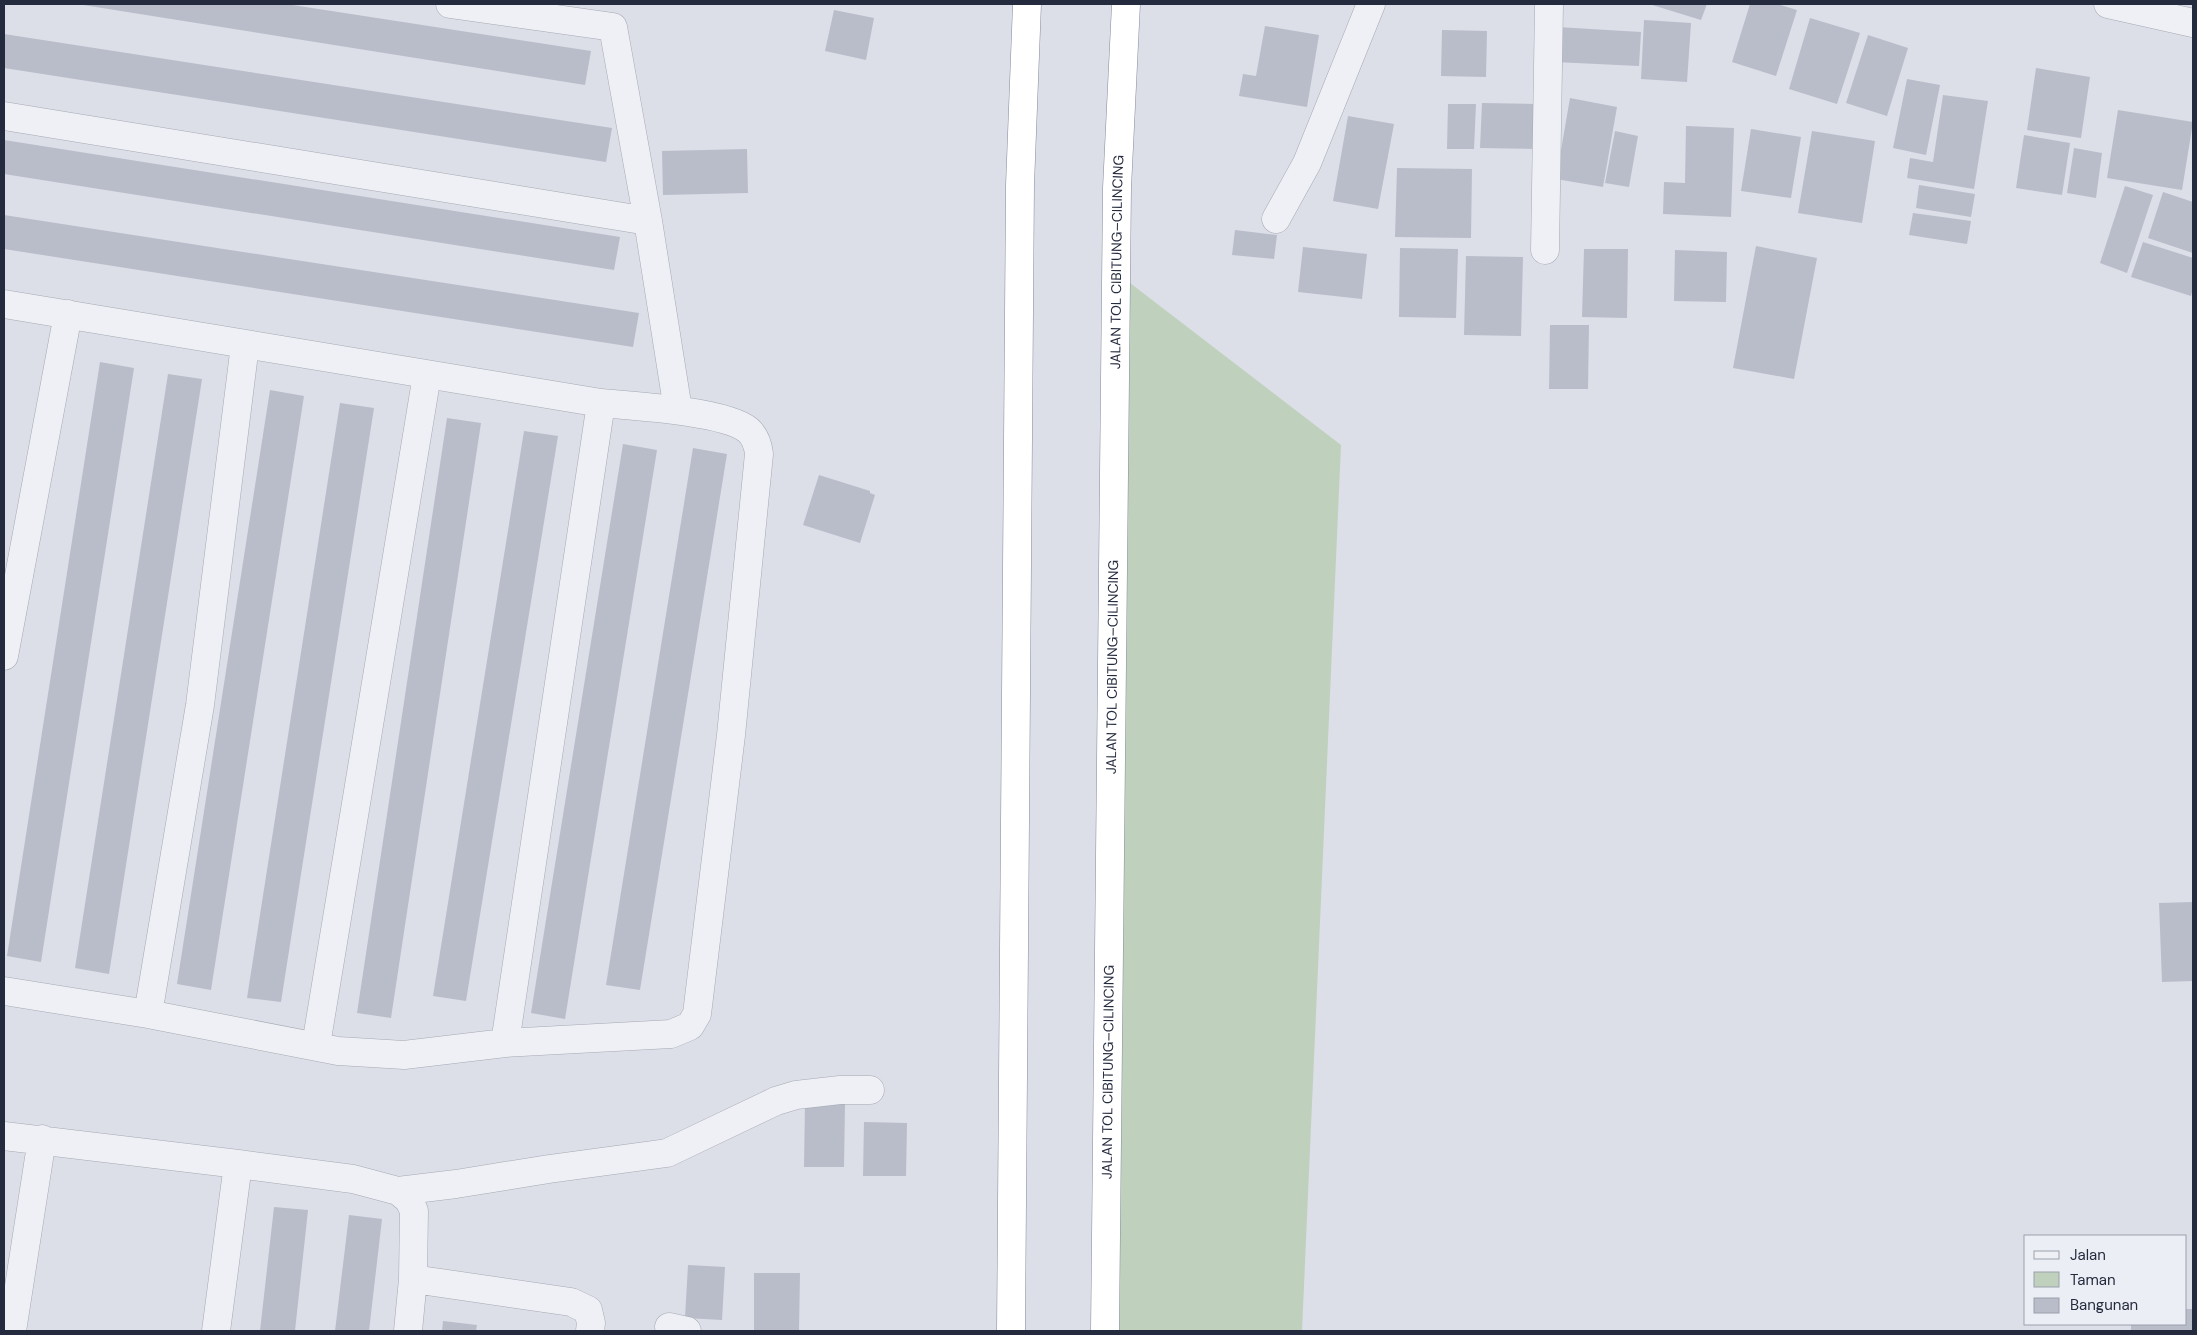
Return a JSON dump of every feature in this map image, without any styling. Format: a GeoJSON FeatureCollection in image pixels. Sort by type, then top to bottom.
{"type":"FeatureCollection","features":[{"type":"Feature","properties":{"kind":"highway"},"geometry":{"type":"LineString","coordinates":[[1011,1331],[1020,205],[1027,4]]}},
{"type":"Feature","properties":{"kind":"highway","name":"JALAN TOL CIBITUNG–CILINCING"},"geometry":{"type":"LineString","coordinates":[[1105,1331],[1117,188],[1126,4]]}},
{"type":"Feature","properties":{"kind":"street"},"geometry":{"type":"LineString","coordinates":[[450,4],[613,27],[648,222],[678,410]]}},
{"type":"Feature","properties":{"kind":"street"},"geometry":{"type":"LineString","coordinates":[[1276,219],[1307,163],[1372,4]]}},
{"type":"Feature","properties":{"kind":"street"},"geometry":{"type":"LineString","coordinates":[[1545,250],[1549,4]]}},
{"type":"Feature","properties":{"kind":"street"},"geometry":{"type":"LineString","coordinates":[[2108,4],[2193,23]]}},
{"type":"Feature","properties":{"kind":"street"},"geometry":{"type":"LineString","coordinates":[[4,116],[648,222]]}},
{"type":"Feature","properties":{"kind":"street"},"geometry":{"type":"LineString","coordinates":[[4,304],[601,403],[678,410],[733,421],[749,430],[757,442],[759,454],[731,735],[697,1014],[690,1026],[671,1034],[505,1043],[404,1055],[338,1051],[316,1045],[148,1014],[4,991]]}},
{"type":"Feature","properties":{"kind":"street"},"geometry":{"type":"LineString","coordinates":[[4,656],[68,314]]}},
{"type":"Feature","properties":{"kind":"street"},"geometry":{"type":"LineString","coordinates":[[148,1014],[200,705],[245,345]]}},
{"type":"Feature","properties":{"kind":"street"},"geometry":{"type":"LineString","coordinates":[[316,1045],[427,374]]}},
{"type":"Feature","properties":{"kind":"street"},"geometry":{"type":"LineString","coordinates":[[505,1043],[601,403]]}},
{"type":"Feature","properties":{"kind":"street"},"geometry":{"type":"LineString","coordinates":[[4,1136],[42,1139],[353,1179],[398,1190],[456,1184],[667,1153],[776,1101],[789,1097],[840,1090],[870,1090]]}},
{"type":"Feature","properties":{"kind":"street"},"geometry":{"type":"LineString","coordinates":[[12,1331],[42,1139]]}},
{"type":"Feature","properties":{"kind":"street"},"geometry":{"type":"LineString","coordinates":[[216,1331],[238,1164]]}},
{"type":"Feature","properties":{"kind":"street"},"geometry":{"type":"LineString","coordinates":[[398,1190],[408,1200],[414,1211],[413,1279],[408,1331]]}},
{"type":"Feature","properties":{"kind":"street"},"geometry":{"type":"LineString","coordinates":[[413,1279],[571,1302],[588,1310],[591,1323],[590,1331]]}},
{"type":"Feature","properties":{"kind":"green space"},"geometry":{"type":"Polygon","coordinates":[[[1117,273],[1341,445],[1302,1331],[1109,1331],[1117,273]]]}},
{"type":"Feature","properties":{"kind":"building"},"geometry":{"type":"Polygon","coordinates":[[[77,4],[286,4],[591,51],[585,85],[77,4]]]}},
{"type":"Feature","properties":{"kind":"building"},"geometry":{"type":"Polygon","coordinates":[[[1649,4],[1707,4],[1701,20],[1649,4]]]}},
{"type":"Feature","properties":{"kind":"building"},"geometry":{"type":"Polygon","coordinates":[[[1750,4],[1777,4],[1797,10],[1776,76],[1732,62],[1750,4]]]}},
{"type":"Feature","properties":{"kind":"building"},"geometry":{"type":"Polygon","coordinates":[[[834,10],[874,18],[866,60],[825,51],[834,10]]]}},
{"type":"Feature","properties":{"kind":"building"},"geometry":{"type":"Polygon","coordinates":[[[1810,18],[1860,33],[1837,104],[1789,89],[1810,18]]]}},
{"type":"Feature","properties":{"kind":"building"},"geometry":{"type":"Polygon","coordinates":[[[1644,20],[1691,23],[1687,82],[1641,79],[1644,20]]]}},
{"type":"Feature","properties":{"kind":"building"},"geometry":{"type":"Polygon","coordinates":[[[1265,26],[1319,35],[1307,107],[1239,96],[1243,74],[1256,76],[1265,26]]]}},
{"type":"Feature","properties":{"kind":"building"},"geometry":{"type":"Polygon","coordinates":[[[1557,27],[1641,32],[1639,66],[1555,62],[1557,27]]]}},
{"type":"Feature","properties":{"kind":"building"},"geometry":{"type":"Polygon","coordinates":[[[1442,30],[1487,31],[1486,77],[1441,76],[1442,30]]]}},
{"type":"Feature","properties":{"kind":"building"},"geometry":{"type":"Polygon","coordinates":[[[4,34],[612,128],[606,162],[4,68],[4,34]]]}},
{"type":"Feature","properties":{"kind":"building"},"geometry":{"type":"Polygon","coordinates":[[[1868,35],[1908,48],[1887,116],[1846,103],[1868,35]]]}},
{"type":"Feature","properties":{"kind":"building"},"geometry":{"type":"Polygon","coordinates":[[[2036,68],[2090,77],[2081,138],[2027,130],[2036,68]]]}},
{"type":"Feature","properties":{"kind":"building"},"geometry":{"type":"Polygon","coordinates":[[[1907,79],[1940,85],[1926,155],[1893,148],[1907,79]]]}},
{"type":"Feature","properties":{"kind":"building"},"geometry":{"type":"Polygon","coordinates":[[[1943,95],[1988,101],[1974,189],[1907,178],[1910,158],[1933,162],[1943,95]]]}},
{"type":"Feature","properties":{"kind":"building"},"geometry":{"type":"Polygon","coordinates":[[[1570,98],[1617,107],[1603,187],[1556,179],[1570,98]]]}},
{"type":"Feature","properties":{"kind":"building"},"geometry":{"type":"Polygon","coordinates":[[[1482,103],[1536,104],[1536,149],[1480,148],[1482,103]]]}},
{"type":"Feature","properties":{"kind":"building"},"geometry":{"type":"Polygon","coordinates":[[[1448,104],[1476,104],[1474,149],[1447,149],[1448,104]]]}},
{"type":"Feature","properties":{"kind":"building"},"geometry":{"type":"Polygon","coordinates":[[[2118,110],[2193,122],[2182,190],[2107,178],[2118,110]]]}},
{"type":"Feature","properties":{"kind":"building"},"geometry":{"type":"Polygon","coordinates":[[[1348,116],[1394,124],[1378,209],[1333,201],[1348,116]]]}},
{"type":"Feature","properties":{"kind":"building"},"geometry":{"type":"Polygon","coordinates":[[[1686,126],[1734,128],[1731,217],[1663,214],[1664,182],[1685,183],[1686,126]]]}},
{"type":"Feature","properties":{"kind":"building"},"geometry":{"type":"Polygon","coordinates":[[[1751,129],[1801,137],[1791,198],[1741,191],[1751,129]]]}},
{"type":"Feature","properties":{"kind":"building"},"geometry":{"type":"Polygon","coordinates":[[[1615,131],[1638,136],[1629,187],[1605,183],[1615,131]]]}},
{"type":"Feature","properties":{"kind":"building"},"geometry":{"type":"Polygon","coordinates":[[[1812,131],[1875,141],[1862,223],[1798,213],[1812,131]]]}},
{"type":"Feature","properties":{"kind":"building"},"geometry":{"type":"Polygon","coordinates":[[[2024,135],[2070,143],[2062,195],[2016,188],[2024,135]]]}},
{"type":"Feature","properties":{"kind":"building"},"geometry":{"type":"Polygon","coordinates":[[[4,140],[620,237],[614,270],[4,174],[4,140]]]}},
{"type":"Feature","properties":{"kind":"building"},"geometry":{"type":"Polygon","coordinates":[[[2074,148],[2102,153],[2096,198],[2067,193],[2074,148]]]}},
{"type":"Feature","properties":{"kind":"building"},"geometry":{"type":"Polygon","coordinates":[[[747,149],[748,193],[663,195],[662,151],[747,149]]]}},
{"type":"Feature","properties":{"kind":"building"},"geometry":{"type":"Polygon","coordinates":[[[1397,168],[1472,169],[1471,238],[1395,237],[1397,168]]]}},
{"type":"Feature","properties":{"kind":"building"},"geometry":{"type":"Polygon","coordinates":[[[1919,185],[1975,194],[1971,217],[1916,208],[1919,185]]]}},
{"type":"Feature","properties":{"kind":"building"},"geometry":{"type":"Polygon","coordinates":[[[2125,186],[2153,195],[2127,273],[2100,263],[2125,186]]]}},
{"type":"Feature","properties":{"kind":"building"},"geometry":{"type":"Polygon","coordinates":[[[2163,192],[2193,202],[2193,253],[2148,238],[2163,192]]]}},
{"type":"Feature","properties":{"kind":"building"},"geometry":{"type":"Polygon","coordinates":[[[1913,213],[1971,221],[1967,244],[1909,235],[1913,213]]]}},
{"type":"Feature","properties":{"kind":"building"},"geometry":{"type":"Polygon","coordinates":[[[4,215],[639,313],[633,347],[4,249],[4,215]]]}},
{"type":"Feature","properties":{"kind":"building"},"geometry":{"type":"Polygon","coordinates":[[[1235,230],[1277,235],[1274,259],[1232,255],[1235,230]]]}},
{"type":"Feature","properties":{"kind":"building"},"geometry":{"type":"Polygon","coordinates":[[[2143,242],[2193,258],[2193,288],[2191,296],[2131,277],[2143,242]]]}},
{"type":"Feature","properties":{"kind":"building"},"geometry":{"type":"Polygon","coordinates":[[[1756,246],[1817,258],[1794,379],[1733,368],[1756,246]]]}},
{"type":"Feature","properties":{"kind":"building"},"geometry":{"type":"Polygon","coordinates":[[[1303,247],[1367,254],[1362,299],[1298,292],[1303,247]]]}},
{"type":"Feature","properties":{"kind":"building"},"geometry":{"type":"Polygon","coordinates":[[[1400,248],[1458,249],[1456,318],[1399,317],[1400,248]]]}},
{"type":"Feature","properties":{"kind":"building"},"geometry":{"type":"Polygon","coordinates":[[[1584,249],[1628,249],[1627,318],[1582,317],[1584,249]]]}},
{"type":"Feature","properties":{"kind":"building"},"geometry":{"type":"Polygon","coordinates":[[[1675,250],[1727,252],[1726,302],[1674,301],[1675,250]]]}},
{"type":"Feature","properties":{"kind":"building"},"geometry":{"type":"Polygon","coordinates":[[[1466,256],[1523,257],[1521,336],[1464,335],[1466,256]]]}},
{"type":"Feature","properties":{"kind":"building"},"geometry":{"type":"Polygon","coordinates":[[[1550,325],[1589,325],[1588,389],[1549,389],[1550,325]]]}},
{"type":"Feature","properties":{"kind":"building"},"geometry":{"type":"Polygon","coordinates":[[[100,362],[134,368],[41,962],[7,956],[100,362]]]}},
{"type":"Feature","properties":{"kind":"building"},"geometry":{"type":"Polygon","coordinates":[[[168,374],[202,379],[109,974],[75,968],[168,374]]]}},
{"type":"Feature","properties":{"kind":"building"},"geometry":{"type":"Polygon","coordinates":[[[270,390],[304,396],[211,990],[177,984],[270,390]]]}},
{"type":"Feature","properties":{"kind":"building"},"geometry":{"type":"Polygon","coordinates":[[[340,403],[374,408],[281,1002],[247,998],[340,403]]]}},
{"type":"Feature","properties":{"kind":"building"},"geometry":{"type":"Polygon","coordinates":[[[447,418],[481,423],[391,1018],[357,1013],[447,418]]]}},
{"type":"Feature","properties":{"kind":"building"},"geometry":{"type":"Polygon","coordinates":[[[524,431],[558,436],[466,1001],[433,996],[524,431]]]}},
{"type":"Feature","properties":{"kind":"building"},"geometry":{"type":"Polygon","coordinates":[[[623,444],[657,450],[565,1019],[531,1013],[623,444]]]}},
{"type":"Feature","properties":{"kind":"building"},"geometry":{"type":"Polygon","coordinates":[[[693,448],[727,454],[640,990],[606,985],[693,448]]]}},
{"type":"Feature","properties":{"kind":"building"},"geometry":{"type":"Polygon","coordinates":[[[819,475],[870,491],[870,493],[875,495],[860,543],[803,525],[819,475]]]}},
{"type":"Feature","properties":{"kind":"building"},"geometry":{"type":"Polygon","coordinates":[[[2193,902],[2193,981],[2162,982],[2159,903],[2193,902]]]}},
{"type":"Feature","properties":{"kind":"building"},"geometry":{"type":"Polygon","coordinates":[[[805,1103],[845,1103],[844,1167],[804,1167],[805,1103]]]}},
{"type":"Feature","properties":{"kind":"building"},"geometry":{"type":"Polygon","coordinates":[[[864,1122],[907,1123],[906,1176],[863,1176],[864,1122]]]}},
{"type":"Feature","properties":{"kind":"building"},"geometry":{"type":"Polygon","coordinates":[[[274,1207],[308,1210],[295,1331],[260,1331],[274,1207]]]}},
{"type":"Feature","properties":{"kind":"building"},"geometry":{"type":"Polygon","coordinates":[[[349,1215],[382,1219],[369,1331],[335,1331],[349,1215]]]}},
{"type":"Feature","properties":{"kind":"building"},"geometry":{"type":"Polygon","coordinates":[[[688,1265],[725,1267],[722,1320],[685,1318],[688,1265]]]}},
{"type":"Feature","properties":{"kind":"building"},"geometry":{"type":"Polygon","coordinates":[[[754,1273],[800,1273],[799,1331],[754,1331],[754,1273]]]}},
{"type":"Feature","properties":{"kind":"building"},"geometry":{"type":"Polygon","coordinates":[[[2187,1309],[2193,1309],[2193,1331],[2131,1331],[2131,1325],[2187,1325],[2187,1309]]]}},
{"type":"Feature","properties":{"kind":"building"},"geometry":{"type":"Polygon","coordinates":[[[443,1321],[477,1325],[476,1331],[442,1331],[443,1321]]]}}]}
